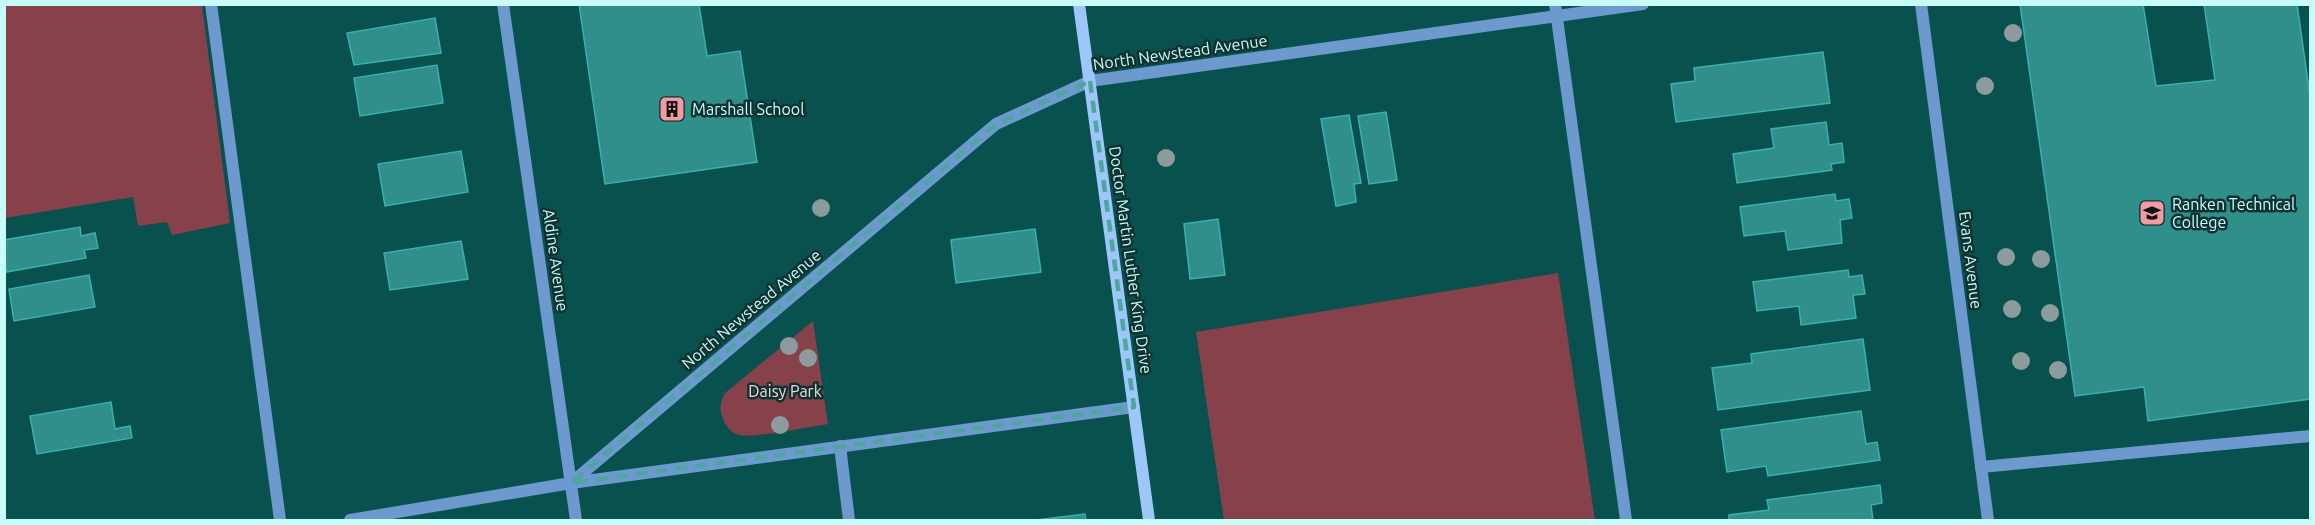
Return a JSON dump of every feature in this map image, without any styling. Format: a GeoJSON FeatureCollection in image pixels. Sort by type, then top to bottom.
{"type":"FeatureCollection","features":[{"type":"Feature","properties":{"kind":"main road","name":"Doctor Martin Luther King Drive"},"geometry":{"type":"LineString","coordinates":[[1079,4],[1149,520]]}},
{"type":"Feature","properties":{"kind":"street"},"geometry":{"type":"LineString","coordinates":[[211,4],[280,520]]}},
{"type":"Feature","properties":{"kind":"street","name":"Aldine Avenue"},"geometry":{"type":"LineString","coordinates":[[502,4],[576,520]]}},
{"type":"Feature","properties":{"kind":"street","name":"North Newstead Avenue"},"geometry":{"type":"LineString","coordinates":[[571,483],[996,124],[1090,81],[1555,10],[1643,4]]}},
{"type":"Feature","properties":{"kind":"street","name":"Evans Avenue"},"geometry":{"type":"LineString","coordinates":[[1922,4],[1988,520]]}},
{"type":"Feature","properties":{"kind":"street"},"geometry":{"type":"LineString","coordinates":[[1555,10],[1626,520]]}},
{"type":"Feature","properties":{"kind":"street"},"geometry":{"type":"LineString","coordinates":[[350,520],[571,483],[1134,406]]}},
{"type":"Feature","properties":{"kind":"street"},"geometry":{"type":"LineString","coordinates":[[1981,467],[2310,436]]}},
{"type":"Feature","properties":{"kind":"street"},"geometry":{"type":"LineString","coordinates":[[840,446],[849,520]]}},
{"type":"Feature","properties":{"kind":"highlighted area"},"geometry":{"type":"Polygon","coordinates":[[[1090,81],[1134,407],[571,483],[996,124],[1090,81]]]}},
{"type":"Feature","properties":{"kind":"green space"},"geometry":{"type":"Polygon","coordinates":[[[5,4],[202,5],[230,223],[172,235],[167,222],[138,226],[133,197],[5,218],[5,4]]]}},
{"type":"Feature","properties":{"kind":"green space"},"geometry":{"type":"Polygon","coordinates":[[[1558,273],[1595,520],[1224,520],[1196,332],[1558,273]]]}},
{"type":"Feature","properties":{"kind":"green space","name":"Daisy Park"},"geometry":{"type":"Polygon","coordinates":[[[813,321],[828,424],[747,436],[734,433],[729,429],[721,412],[721,403],[725,393],[813,321]]]}},
{"type":"Feature","properties":{"kind":"building","name":"Marshall School"},"geometry":{"type":"Polygon","coordinates":[[[579,4],[699,4],[707,56],[740,51],[757,162],[605,184],[579,4]]]}},
{"type":"Feature","properties":{"kind":"building","name":"Ranken Technical College"},"geometry":{"type":"Polygon","coordinates":[[[2020,4],[2143,4],[2156,86],[2215,80],[2204,4],[2297,4],[2310,96],[2310,399],[2148,421],[2144,387],[2075,396],[2020,4]]]}},
{"type":"Feature","properties":{"kind":"building"},"geometry":{"type":"Polygon","coordinates":[[[435,18],[441,53],[354,65],[347,33],[435,18]]]}},
{"type":"Feature","properties":{"kind":"building"},"geometry":{"type":"Polygon","coordinates":[[[1823,52],[1830,103],[1676,122],[1671,84],[1695,81],[1694,68],[1823,52]]]}},
{"type":"Feature","properties":{"kind":"building"},"geometry":{"type":"Polygon","coordinates":[[[437,65],[443,103],[360,116],[354,78],[437,65]]]}},
{"type":"Feature","properties":{"kind":"building"},"geometry":{"type":"Polygon","coordinates":[[[1386,112],[1397,180],[1369,184],[1358,116],[1386,112]]]}},
{"type":"Feature","properties":{"kind":"building"},"geometry":{"type":"Polygon","coordinates":[[[1349,115],[1361,183],[1354,184],[1356,202],[1336,206],[1321,119],[1349,115]]]}},
{"type":"Feature","properties":{"kind":"building"},"geometry":{"type":"Polygon","coordinates":[[[1826,122],[1829,145],[1842,143],[1844,162],[1831,164],[1832,170],[1737,183],[1733,154],[1774,148],[1771,129],[1826,122]]]}},
{"type":"Feature","properties":{"kind":"building"},"geometry":{"type":"Polygon","coordinates":[[[461,151],[468,192],[385,206],[378,164],[461,151]]]}},
{"type":"Feature","properties":{"kind":"building"},"geometry":{"type":"Polygon","coordinates":[[[1835,194],[1836,201],[1849,199],[1852,218],[1840,220],[1842,243],[1788,250],[1785,231],[1744,236],[1740,207],[1835,194]]]}},
{"type":"Feature","properties":{"kind":"building"},"geometry":{"type":"Polygon","coordinates":[[[1218,219],[1225,275],[1190,279],[1184,224],[1218,219]]]}},
{"type":"Feature","properties":{"kind":"building"},"geometry":{"type":"Polygon","coordinates":[[[80,227],[81,236],[95,233],[98,248],[84,250],[86,258],[6,272],[4,240],[80,227]]]}},
{"type":"Feature","properties":{"kind":"building"},"geometry":{"type":"Polygon","coordinates":[[[1035,229],[1041,272],[956,283],[951,240],[1035,229]]]}},
{"type":"Feature","properties":{"kind":"building"},"geometry":{"type":"Polygon","coordinates":[[[461,241],[468,279],[390,290],[384,253],[461,241]]]}},
{"type":"Feature","properties":{"kind":"building"},"geometry":{"type":"Polygon","coordinates":[[[1848,270],[1849,277],[1862,275],[1865,294],[1853,295],[1856,318],[1801,325],[1799,306],[1757,311],[1753,282],[1848,270]]]}},
{"type":"Feature","properties":{"kind":"building"},"geometry":{"type":"Polygon","coordinates":[[[89,275],[95,307],[14,321],[9,289],[89,275]]]}},
{"type":"Feature","properties":{"kind":"building"},"geometry":{"type":"Polygon","coordinates":[[[1863,339],[1870,390],[1718,410],[1712,368],[1752,363],[1751,354],[1863,339]]]}},
{"type":"Feature","properties":{"kind":"building"},"geometry":{"type":"Polygon","coordinates":[[[111,402],[115,429],[130,426],[132,438],[37,454],[30,416],[111,402]]]}},
{"type":"Feature","properties":{"kind":"building"},"geometry":{"type":"Polygon","coordinates":[[[1861,411],[1866,444],[1877,442],[1880,460],[1768,476],[1766,466],[1727,472],[1721,430],[1861,411]]]}},
{"type":"Feature","properties":{"kind":"building"},"geometry":{"type":"Polygon","coordinates":[[[1880,485],[1882,503],[1871,505],[1873,520],[1729,520],[1729,515],[1769,510],[1767,500],[1880,485]]]}},
{"type":"Feature","properties":{"kind":"building"},"geometry":{"type":"Polygon","coordinates":[[[1085,514],[1086,520],[1036,520],[1085,514]]]}},
{"type":"Feature","properties":{"kind":"place","name":"Marshall School"},"geometry":{"type":"Point","coordinates":[672,109]}},
{"type":"Feature","properties":{"kind":"place","name":"Ranken Technical College"},"geometry":{"type":"Point","coordinates":[2152,213]}}]}
